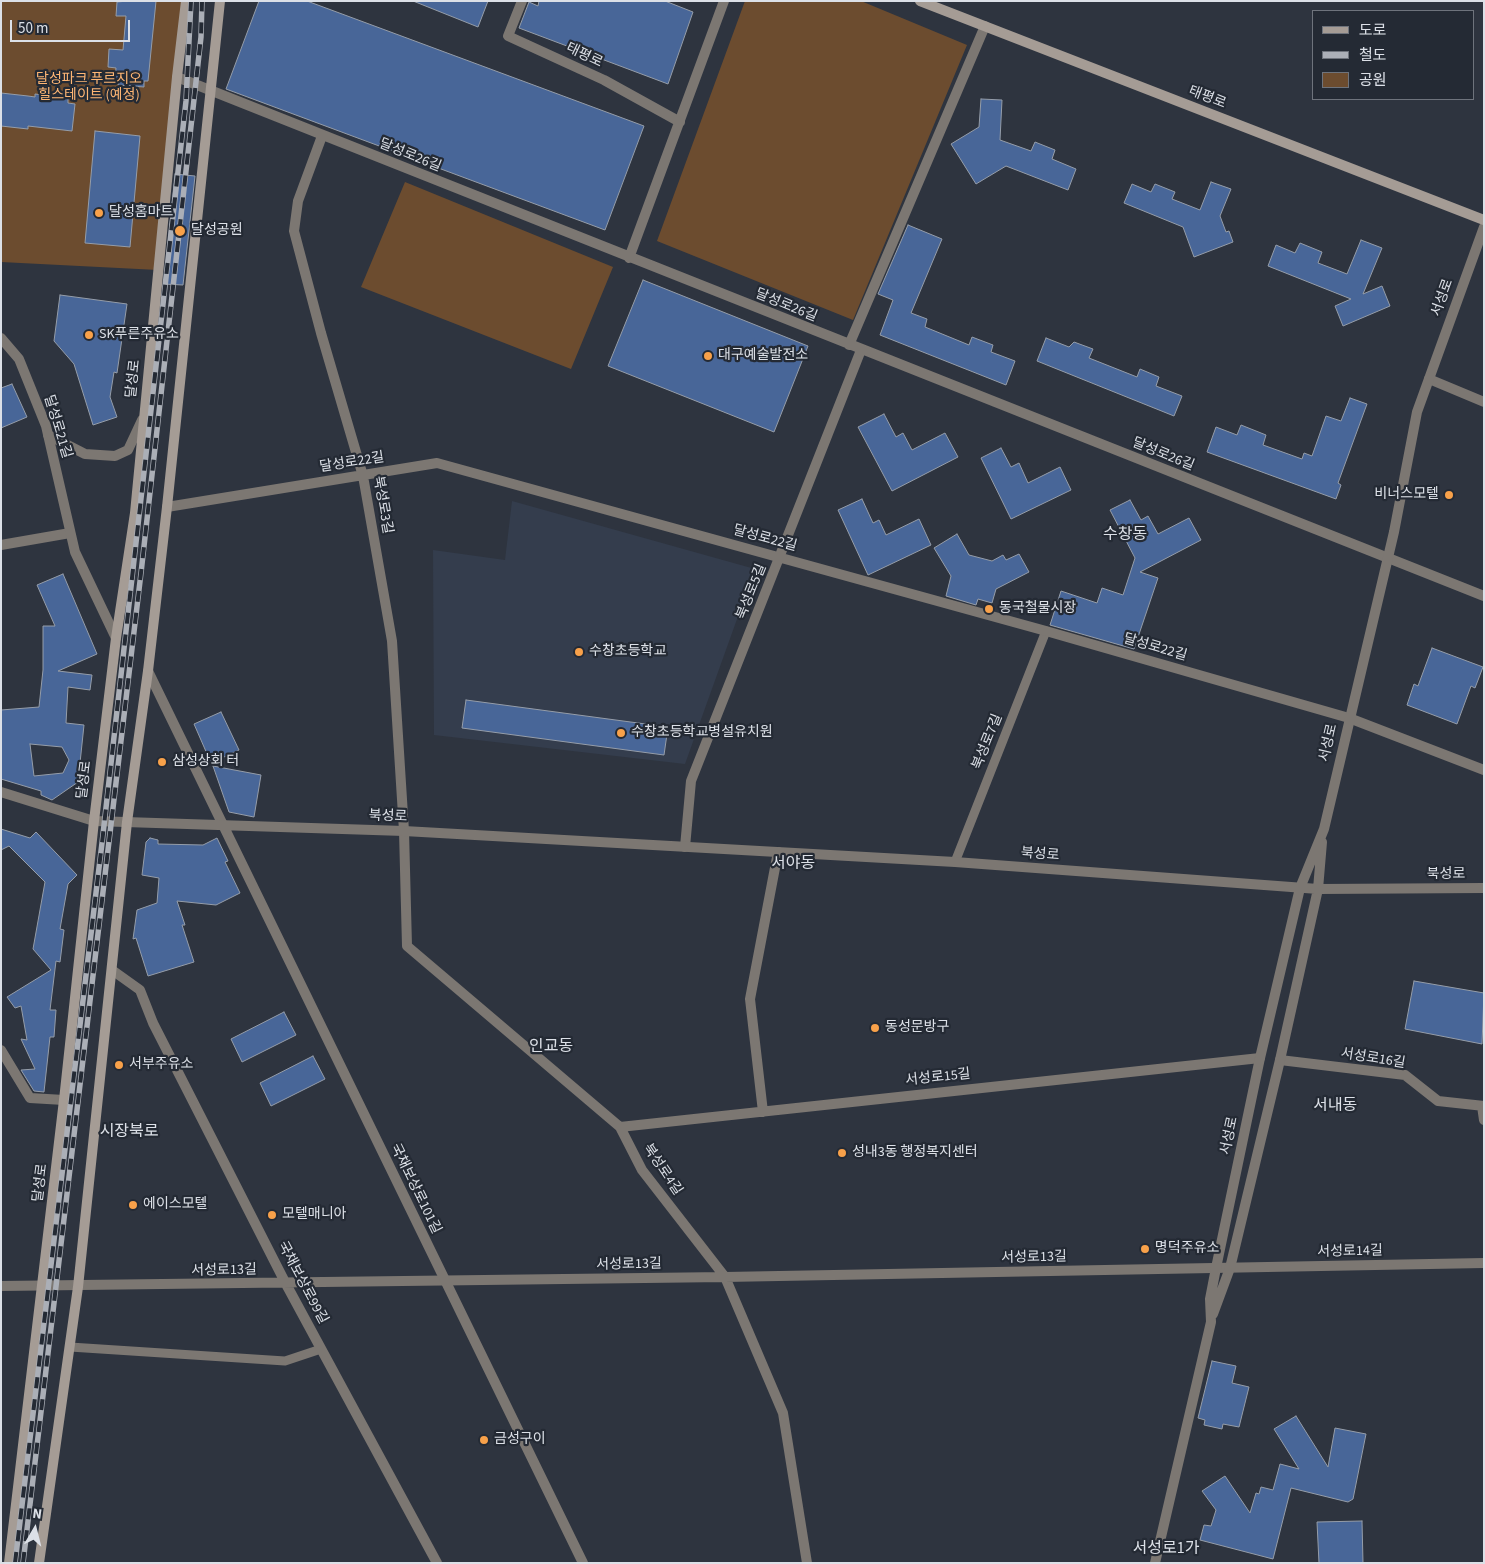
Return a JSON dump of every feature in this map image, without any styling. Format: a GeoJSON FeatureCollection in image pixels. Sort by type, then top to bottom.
{"type":"FeatureCollection","features":[{"type":"Feature","properties":{"kind":"main road","name":"달성로"},"geometry":{"type":"LineString","coordinates":[[9,1563],[43,1287],[94,821],[116,638],[135,513],[186,1]]}},
{"type":"Feature","properties":{"kind":"main road"},"geometry":{"type":"LineString","coordinates":[[39,1563],[78,1286],[127,822],[148,671],[167,507],[220,1]]}},
{"type":"Feature","properties":{"kind":"main road","name":"태평로"},"geometry":{"type":"LineString","coordinates":[[920,1],[1484,220]]}},
{"type":"Feature","properties":{"kind":"street","name":"태평로"},"geometry":{"type":"LineString","coordinates":[[522,1],[508,36],[604,80],[680,122]]}},
{"type":"Feature","properties":{"kind":"street"},"geometry":{"type":"LineString","coordinates":[[629,258],[724,1]]}},
{"type":"Feature","properties":{"kind":"street"},"geometry":{"type":"LineString","coordinates":[[849,345],[985,26]]}},
{"type":"Feature","properties":{"kind":"street","name":"달성로26길"},"geometry":{"type":"LineString","coordinates":[[177,77],[1484,596]]}},
{"type":"Feature","properties":{"kind":"street","name":"북성로3길"},"geometry":{"type":"LineString","coordinates":[[322,136],[298,201],[294,231],[363,476],[392,641],[404,831]]}},
{"type":"Feature","properties":{"kind":"street","name":"서성로"},"geometry":{"type":"LineString","coordinates":[[1155,1563],[1211,1322],[1210,1299],[1260,1058],[1300,888],[1324,828],[1386,558],[1417,412],[1484,227]]}},
{"type":"Feature","properties":{"kind":"street","name":"달성로21길"},"geometry":{"type":"LineString","coordinates":[[1,338],[19,359],[48,435],[75,552],[116,638]]}},
{"type":"Feature","properties":{"kind":"street","name":"북성로5길"},"geometry":{"type":"LineString","coordinates":[[685,847],[691,781],[861,350]]}},
{"type":"Feature","properties":{"kind":"street"},"geometry":{"type":"LineString","coordinates":[[1429,379],[1484,402]]}},
{"type":"Feature","properties":{"kind":"street"},"geometry":{"type":"LineString","coordinates":[[48,435],[85,454],[115,456],[128,450],[144,415]]}},
{"type":"Feature","properties":{"kind":"street","name":"달성로22길"},"geometry":{"type":"LineString","coordinates":[[167,507],[437,463],[1046,631],[1348,718]]}},
{"type":"Feature","properties":{"kind":"street"},"geometry":{"type":"LineString","coordinates":[[1,545],[70,533]]}},
{"type":"Feature","properties":{"kind":"street"},"geometry":{"type":"LineString","coordinates":[[148,671],[224,826]]}},
{"type":"Feature","properties":{"kind":"street","name":"서성로"},"geometry":{"type":"LineString","coordinates":[[1348,718],[1484,770]]}},
{"type":"Feature","properties":{"kind":"street","name":"북성로"},"geometry":{"type":"LineString","coordinates":[[1,792],[94,821],[404,831],[954,862],[1300,888],[1484,888]]}},
{"type":"Feature","properties":{"kind":"street","name":"국채보상로101길"},"geometry":{"type":"LineString","coordinates":[[224,826],[583,1563]]}},
{"type":"Feature","properties":{"kind":"street"},"geometry":{"type":"LineString","coordinates":[[1211,1322],[1230,1268],[1280,1060],[1318,888],[1324,828]]}},
{"type":"Feature","properties":{"kind":"street","name":"북성로4길"},"geometry":{"type":"LineString","coordinates":[[404,831],[407,946],[620,1128],[642,1170],[725,1277],[783,1414],[806,1563]]}},
{"type":"Feature","properties":{"kind":"street"},"geometry":{"type":"LineString","coordinates":[[763,1112],[750,999],[778,852]]}},
{"type":"Feature","properties":{"kind":"street","name":"국채보상로99길"},"geometry":{"type":"LineString","coordinates":[[112,970],[140,990],[153,1023],[286,1284],[437,1563]]}},
{"type":"Feature","properties":{"kind":"street"},"geometry":{"type":"LineString","coordinates":[[1,1050],[30,1098],[64,1100]]}},
{"type":"Feature","properties":{"kind":"street","name":"서성로15길"},"geometry":{"type":"LineString","coordinates":[[620,1128],[1260,1058]]}},
{"type":"Feature","properties":{"kind":"street","name":"서성로16길"},"geometry":{"type":"LineString","coordinates":[[1280,1060],[1405,1075],[1438,1101],[1483,1106]]}},
{"type":"Feature","properties":{"kind":"street"},"geometry":{"type":"LineString","coordinates":[[1483,1106],[1484,1120]]}},
{"type":"Feature","properties":{"kind":"street","name":"서성로14길"},"geometry":{"type":"LineString","coordinates":[[1216,1268],[1484,1262]]}},
{"type":"Feature","properties":{"kind":"street","name":"서성로13길"},"geometry":{"type":"LineString","coordinates":[[1,1286],[445,1282],[1216,1268]]}},
{"type":"Feature","properties":{"kind":"lane","name":"북성로7길"},"geometry":{"type":"LineString","coordinates":[[954,862],[1046,631]]}},
{"type":"Feature","properties":{"kind":"lane"},"geometry":{"type":"LineString","coordinates":[[70,1346],[285,1361],[322,1349]]}},
{"type":"Feature","properties":{"kind":"shaded area","name":"수창초등학교"},"geometry":{"type":"Polygon","coordinates":[[[512,501],[755,569],[685,764],[434,735],[433,550],[505,560],[512,501]]]}},
{"type":"Feature","properties":{"kind":"green space","name":"달성파크 푸르지오 힐스테이트 (예정)"},"geometry":{"type":"Polygon","coordinates":[[[1,1],[186,1],[158,270],[1,262],[1,1]]]}},
{"type":"Feature","properties":{"kind":"green space"},"geometry":{"type":"Polygon","coordinates":[[[745,1],[861,1],[967,45],[853,320],[657,241],[745,1]]]}},
{"type":"Feature","properties":{"kind":"green space"},"geometry":{"type":"Polygon","coordinates":[[[405,182],[613,267],[571,369],[361,287],[405,182]]]}},
{"type":"Feature","properties":{"kind":"building"},"geometry":{"type":"Polygon","coordinates":[[[156,1],[148,81],[144,81],[144,87],[118,85],[119,79],[115,79],[116,68],[108,67],[109,49],[123,50],[126,16],[116,16],[117,2],[156,1]]]}},
{"type":"Feature","properties":{"kind":"building"},"geometry":{"type":"Polygon","coordinates":[[[259,1],[307,1],[644,126],[605,230],[226,89],[259,1]]]}},
{"type":"Feature","properties":{"kind":"building"},"geometry":{"type":"Polygon","coordinates":[[[413,1],[488,1],[478,27],[413,1]]]}},
{"type":"Feature","properties":{"kind":"building"},"geometry":{"type":"Polygon","coordinates":[[[539,1],[665,1],[693,12],[668,84],[519,28],[529,2],[538,6],[539,1]]]}},
{"type":"Feature","properties":{"kind":"building"},"geometry":{"type":"Polygon","coordinates":[[[1,93],[35,97],[35,94],[68,98],[68,103],[75,104],[72,131],[28,126],[28,129],[1,126],[1,93]]]}},
{"type":"Feature","properties":{"kind":"building"},"geometry":{"type":"Polygon","coordinates":[[[981,99],[1002,100],[1000,140],[1031,151],[1035,142],[1055,150],[1052,159],[1076,169],[1068,190],[1006,166],[976,184],[951,144],[979,127],[981,99]]]}},
{"type":"Feature","properties":{"kind":"building"},"geometry":{"type":"Polygon","coordinates":[[[95,131],[140,136],[130,247],[85,243],[95,131]]]}},
{"type":"Feature","properties":{"kind":"building"},"geometry":{"type":"Polygon","coordinates":[[[175,174],[195,176],[183,285],[164,284],[175,174]]]}},
{"type":"Feature","properties":{"kind":"building"},"geometry":{"type":"Polygon","coordinates":[[[1211,182],[1231,189],[1220,216],[1226,232],[1229,231],[1233,242],[1194,257],[1183,227],[1124,203],[1132,184],[1151,192],[1155,184],[1175,192],[1172,199],[1200,210],[1211,182]]]}},
{"type":"Feature","properties":{"kind":"building"},"geometry":{"type":"Polygon","coordinates":[[[908,225],[942,239],[911,313],[927,319],[925,327],[969,345],[972,337],[993,345],[991,352],[1015,361],[1006,385],[880,335],[893,300],[878,294],[908,225]]]}},
{"type":"Feature","properties":{"kind":"building"},"geometry":{"type":"Polygon","coordinates":[[[1361,240],[1382,248],[1363,294],[1382,286],[1390,306],[1343,326],[1335,306],[1351,299],[1268,266],[1276,245],[1295,253],[1300,243],[1322,252],[1318,263],[1347,274],[1361,240]]]}},
{"type":"Feature","properties":{"kind":"building","name":"대구예술발전소"},"geometry":{"type":"Polygon","coordinates":[[[643,280],[808,346],[774,432],[608,366],[643,280]]]}},
{"type":"Feature","properties":{"kind":"building"},"geometry":{"type":"Polygon","coordinates":[[[60,295],[127,304],[117,373],[114,372],[110,397],[117,417],[93,425],[74,364],[54,341],[60,295]]]}},
{"type":"Feature","properties":{"kind":"building"},"geometry":{"type":"Polygon","coordinates":[[[1046,338],[1069,347],[1074,342],[1093,349],[1089,358],[1137,377],[1140,369],[1159,377],[1156,386],[1182,396],[1174,416],[1037,361],[1046,338]]]}},
{"type":"Feature","properties":{"kind":"building"},"geometry":{"type":"Polygon","coordinates":[[[12,384],[27,417],[1,428],[1,388],[12,384]]]}},
{"type":"Feature","properties":{"kind":"building"},"geometry":{"type":"Polygon","coordinates":[[[1350,398],[1367,404],[1338,483],[1341,485],[1336,499],[1207,452],[1216,427],[1237,435],[1241,425],[1266,435],[1263,445],[1302,459],[1304,453],[1312,456],[1326,416],[1341,421],[1350,398]]]}},
{"type":"Feature","properties":{"kind":"building"},"geometry":{"type":"Polygon","coordinates":[[[884,414],[896,437],[903,433],[912,450],[945,433],[958,457],[892,491],[858,427],[884,414]]]}},
{"type":"Feature","properties":{"kind":"building"},"geometry":{"type":"Polygon","coordinates":[[[1001,448],[1011,467],[1019,463],[1028,483],[1060,467],[1071,490],[1011,519],[981,458],[1001,448]]]}},
{"type":"Feature","properties":{"kind":"building"},"geometry":{"type":"Polygon","coordinates":[[[862,499],[873,523],[879,520],[886,535],[919,519],[931,545],[868,575],[838,510],[862,499]]]}},
{"type":"Feature","properties":{"kind":"building"},"geometry":{"type":"Polygon","coordinates":[[[1130,500],[1141,520],[1148,516],[1158,534],[1189,518],[1201,540],[1140,572],[1158,578],[1134,649],[1050,625],[1061,591],[1097,603],[1102,588],[1123,595],[1135,558],[1110,510],[1130,500]]]}},
{"type":"Feature","properties":{"kind":"building"},"geometry":{"type":"Polygon","coordinates":[[[957,534],[969,555],[992,561],[1003,555],[1006,560],[1019,554],[1029,572],[996,589],[992,603],[978,599],[976,605],[946,596],[951,576],[934,548],[957,534]]]}},
{"type":"Feature","properties":{"kind":"building"},"geometry":{"type":"Polygon","coordinates":[[[63,574],[97,654],[58,671],[92,675],[90,690],[68,687],[66,723],[84,725],[78,782],[52,800],[41,795],[41,791],[1,779],[1,710],[39,707],[43,670],[43,626],[55,626],[37,585],[63,574]],[[30,744],[34,776],[63,773],[69,760],[62,747],[30,744]]]}},
{"type":"Feature","properties":{"kind":"building"},"geometry":{"type":"Polygon","coordinates":[[[1432,648],[1483,667],[1475,688],[1471,686],[1457,724],[1407,705],[1414,684],[1418,686],[1432,648]]]}},
{"type":"Feature","properties":{"kind":"building"},"geometry":{"type":"Polygon","coordinates":[[[466,700],[668,727],[664,755],[462,728],[466,700]]]}},
{"type":"Feature","properties":{"kind":"building"},"geometry":{"type":"Polygon","coordinates":[[[221,712],[239,750],[211,763],[194,724],[221,712]]]}},
{"type":"Feature","properties":{"kind":"building"},"geometry":{"type":"Polygon","coordinates":[[[213,766],[261,775],[254,817],[229,812],[213,766]]]}},
{"type":"Feature","properties":{"kind":"building"},"geometry":{"type":"Polygon","coordinates":[[[1,829],[30,838],[36,832],[77,875],[68,884],[60,929],[64,930],[60,962],[56,961],[50,1010],[56,1010],[54,1037],[50,1037],[44,1092],[34,1091],[21,1070],[35,1069],[21,1039],[27,1040],[21,1006],[15,1008],[7,997],[51,970],[33,949],[45,882],[9,846],[1,850],[1,829]]]}},
{"type":"Feature","properties":{"kind":"building"},"geometry":{"type":"Polygon","coordinates":[[[150,838],[158,840],[158,844],[203,845],[217,838],[228,861],[225,862],[240,893],[216,905],[177,901],[185,925],[182,925],[194,962],[148,976],[136,938],[133,939],[137,910],[157,903],[159,878],[142,875],[146,842],[150,838]]]}},
{"type":"Feature","properties":{"kind":"building"},"geometry":{"type":"Polygon","coordinates":[[[1414,981],[1484,993],[1482,1044],[1405,1029],[1414,981]]]}},
{"type":"Feature","properties":{"kind":"building"},"geometry":{"type":"Polygon","coordinates":[[[284,1012],[296,1035],[242,1062],[231,1039],[284,1012]]]}},
{"type":"Feature","properties":{"kind":"building"},"geometry":{"type":"Polygon","coordinates":[[[313,1056],[325,1079],[271,1106],[260,1083],[313,1056]]]}},
{"type":"Feature","properties":{"kind":"building"},"geometry":{"type":"Polygon","coordinates":[[[1212,1361],[1236,1366],[1232,1383],[1249,1387],[1239,1427],[1223,1424],[1222,1429],[1204,1425],[1205,1420],[1198,1418],[1212,1361]]]}},
{"type":"Feature","properties":{"kind":"building"},"geometry":{"type":"Polygon","coordinates":[[[1296,1416],[1328,1467],[1335,1428],[1366,1434],[1353,1499],[1348,1502],[1291,1488],[1273,1559],[1200,1540],[1204,1525],[1211,1526],[1216,1510],[1202,1491],[1225,1476],[1250,1513],[1256,1493],[1259,1494],[1261,1487],[1273,1490],[1280,1464],[1299,1469],[1274,1429],[1296,1416]]]}},
{"type":"Feature","properties":{"kind":"building"},"geometry":{"type":"Polygon","coordinates":[[[1362,1521],[1363,1563],[1319,1563],[1317,1522],[1362,1521]]]}},
{"type":"Feature","properties":{"kind":"railway"},"geometry":{"type":"LineString","coordinates":[[15,1563],[102,843],[186,101],[191,1]]}},
{"type":"Feature","properties":{"kind":"railway"},"geometry":{"type":"LineString","coordinates":[[23,1563],[141,573],[201,37],[202,1]]}},
{"type":"Feature","properties":{"kind":"place","name":"달성홈마트"},"geometry":{"type":"Point","coordinates":[99,213]}},
{"type":"Feature","properties":{"kind":"place","name":"달성공원"},"geometry":{"type":"Point","coordinates":[180,231]}},
{"type":"Feature","properties":{"kind":"place","name":"SK푸른주유소"},"geometry":{"type":"Point","coordinates":[89,335]}},
{"type":"Feature","properties":{"kind":"place","name":"대구예술발전소"},"geometry":{"type":"Point","coordinates":[708,356]}},
{"type":"Feature","properties":{"kind":"place","name":"비너스모텔"},"geometry":{"type":"Point","coordinates":[1449,495]}},
{"type":"Feature","properties":{"kind":"place","name":"동국철물시장"},"geometry":{"type":"Point","coordinates":[989,609]}},
{"type":"Feature","properties":{"kind":"place","name":"수창초등학교"},"geometry":{"type":"Point","coordinates":[579,652]}},
{"type":"Feature","properties":{"kind":"place","name":"수창초등학교병설유치원"},"geometry":{"type":"Point","coordinates":[621,733]}},
{"type":"Feature","properties":{"kind":"place","name":"삼성상회 터"},"geometry":{"type":"Point","coordinates":[162,762]}},
{"type":"Feature","properties":{"kind":"place","name":"동성문방구"},"geometry":{"type":"Point","coordinates":[875,1028]}},
{"type":"Feature","properties":{"kind":"place","name":"서부주유소"},"geometry":{"type":"Point","coordinates":[119,1065]}},
{"type":"Feature","properties":{"kind":"place","name":"성내3동 행정복지센터"},"geometry":{"type":"Point","coordinates":[842,1153]}},
{"type":"Feature","properties":{"kind":"place","name":"에이스모텔"},"geometry":{"type":"Point","coordinates":[133,1205]}},
{"type":"Feature","properties":{"kind":"place","name":"모텔매니아"},"geometry":{"type":"Point","coordinates":[272,1215]}},
{"type":"Feature","properties":{"kind":"place","name":"명덕주유소"},"geometry":{"type":"Point","coordinates":[1145,1249]}},
{"type":"Feature","properties":{"kind":"place","name":"금성구이"},"geometry":{"type":"Point","coordinates":[484,1440]}},
{"type":"Feature","properties":{"kind":"district","name":"수창동"},"geometry":{"type":"Point","coordinates":[1125,535]}},
{"type":"Feature","properties":{"kind":"district","name":"서야동"},"geometry":{"type":"Point","coordinates":[793,864]}},
{"type":"Feature","properties":{"kind":"district","name":"인교동"},"geometry":{"type":"Point","coordinates":[551,1047]}},
{"type":"Feature","properties":{"kind":"district","name":"서내동"},"geometry":{"type":"Point","coordinates":[1335,1106]}},
{"type":"Feature","properties":{"kind":"district","name":"시장북로"},"geometry":{"type":"Point","coordinates":[129,1132]}},
{"type":"Feature","properties":{"kind":"district","name":"서성로1가"},"geometry":{"type":"Point","coordinates":[1166,1549]}}]}
